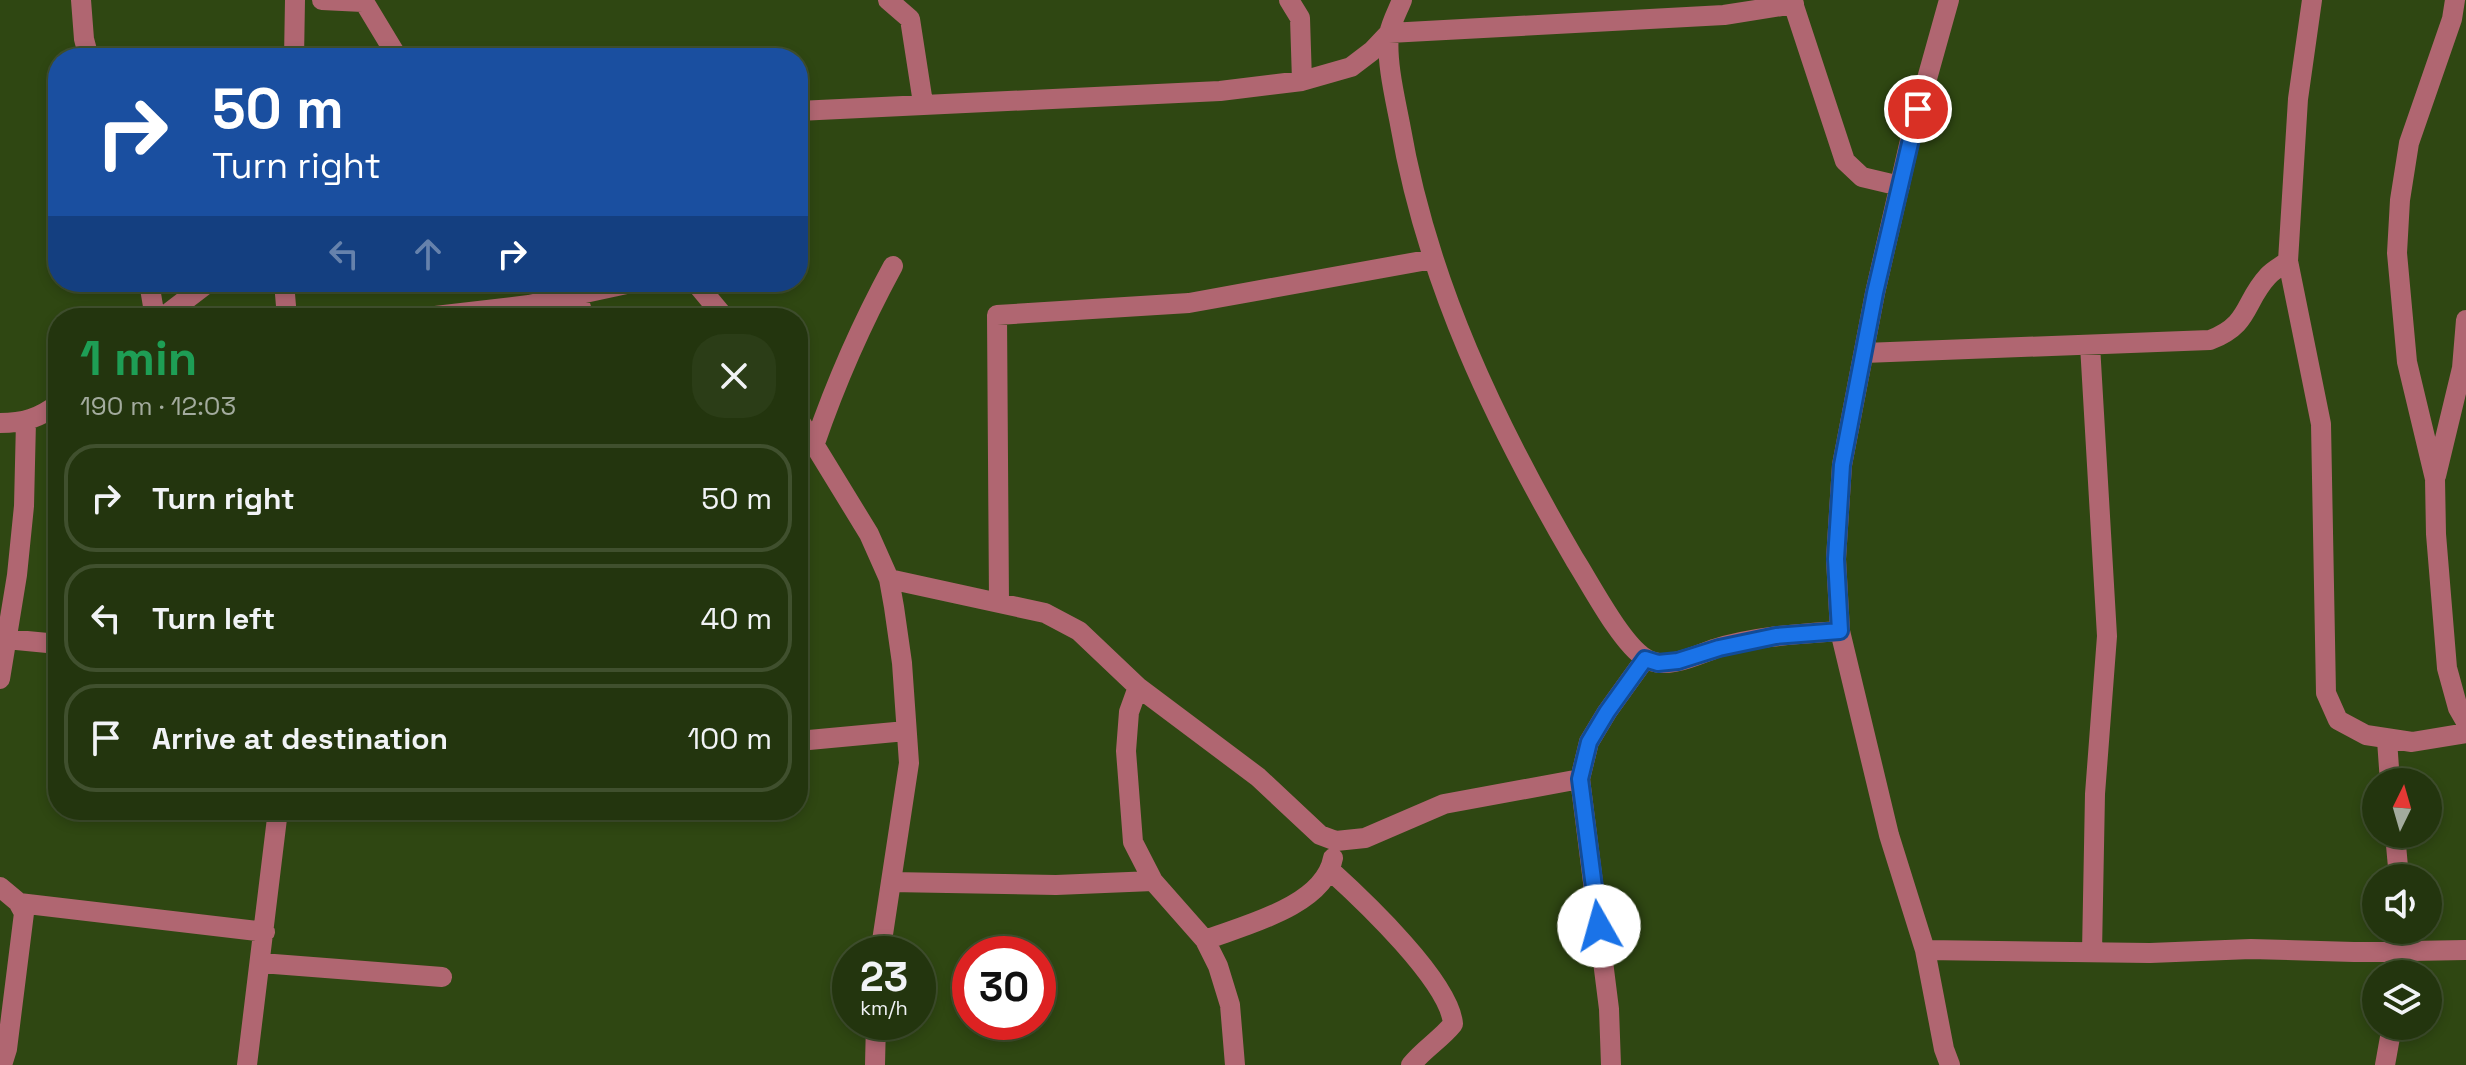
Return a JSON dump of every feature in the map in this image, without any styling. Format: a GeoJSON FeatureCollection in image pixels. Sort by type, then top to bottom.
{"type":"FeatureCollection","features":[{"type":"Feature","properties":{"kind":"street"},"geometry":{"type":"LineString","coordinates":[[81,0],[86,48]]}},
{"type":"Feature","properties":{"kind":"street"},"geometry":{"type":"LineString","coordinates":[[294,48],[295,0]]}},
{"type":"Feature","properties":{"kind":"street"},"geometry":{"type":"LineString","coordinates":[[322,0],[363,1],[392,48]]}},
{"type":"Feature","properties":{"kind":"street"},"geometry":{"type":"LineString","coordinates":[[888,0],[910,19],[923,103]]}},
{"type":"Feature","properties":{"kind":"street"},"geometry":{"type":"LineString","coordinates":[[1289,0],[1300,18],[1302,81]]}},
{"type":"Feature","properties":{"kind":"street"},"geometry":{"type":"LineString","coordinates":[[808,110],[1220,91],[1302,81],[1351,67],[1372,51],[1389,33],[1402,0]]}},
{"type":"Feature","properties":{"kind":"street"},"geometry":{"type":"LineString","coordinates":[[1949,0],[1911,136],[1864,353],[1842,465],[1836,559],[1840,631],[1889,835],[1925,950],[1944,1049],[1950,1065]]}},
{"type":"Feature","properties":{"kind":"street"},"geometry":{"type":"LineString","coordinates":[[2312,0],[2298,99],[2288,261],[2321,424],[2326,693],[2338,720],[2366,735],[2412,742],[2466,733]]}},
{"type":"Feature","properties":{"kind":"street"},"geometry":{"type":"LineString","coordinates":[[2455,0],[2452,19],[2409,143],[2400,200],[2397,253],[2407,362],[2435,479],[2436,534],[2447,668],[2458,708],[2466,722]]}},
{"type":"Feature","properties":{"kind":"street"},"geometry":{"type":"LineString","coordinates":[[1389,33],[1724,15],[1793,2],[1845,161],[1862,177],[1900,186]]}},
{"type":"Feature","properties":{"kind":"street"},"geometry":{"type":"LineString","coordinates":[[1389,33],[1393,86],[1404,150],[1433,259],[1454,323],[1492,409],[1526,474],[1592,589],[1626,639],[1645,659],[1658,663],[1678,661],[1719,648],[1776,636],[1840,631]]}},
{"type":"Feature","properties":{"kind":"street"},"geometry":{"type":"LineString","coordinates":[[999,602],[997,315],[1189,303],[1433,259]]}},
{"type":"Feature","properties":{"kind":"street"},"geometry":{"type":"LineString","coordinates":[[1864,353],[2210,340],[2227,333],[2243,318],[2256,291],[2269,274],[2288,261]]}},
{"type":"Feature","properties":{"kind":"street"},"geometry":{"type":"LineString","coordinates":[[815,443],[842,371],[893,266]]}},
{"type":"Feature","properties":{"kind":"street"},"geometry":{"type":"LineString","coordinates":[[175,308],[196,292]]}},
{"type":"Feature","properties":{"kind":"street"},"geometry":{"type":"LineString","coordinates":[[531,308],[587,292]]}},
{"type":"Feature","properties":{"kind":"street"},"geometry":{"type":"LineString","coordinates":[[703,292],[717,308]]}},
{"type":"Feature","properties":{"kind":"street"},"geometry":{"type":"LineString","coordinates":[[577,294],[581,308]]}},
{"type":"Feature","properties":{"kind":"street"},"geometry":{"type":"LineString","coordinates":[[2435,479],[2462,368],[2466,320]]}},
{"type":"Feature","properties":{"kind":"street"},"geometry":{"type":"LineString","coordinates":[[2090,345],[2107,636],[2095,794],[2092,952]]}},
{"type":"Feature","properties":{"kind":"street"},"geometry":{"type":"LineString","coordinates":[[0,423],[38,418],[48,411]]}},
{"type":"Feature","properties":{"kind":"street"},"geometry":{"type":"LineString","coordinates":[[0,679],[17,575],[24,506],[26,421]]}},
{"type":"Feature","properties":{"kind":"street"},"geometry":{"type":"LineString","coordinates":[[808,433],[869,534],[889,579],[902,663],[909,763],[883,936]]}},
{"type":"Feature","properties":{"kind":"street"},"geometry":{"type":"LineString","coordinates":[[889,579],[1045,613],[1079,631],[1138,687],[1258,777],[1320,835],[1336,841],[1365,838],[1444,804],[1580,779]]}},
{"type":"Feature","properties":{"kind":"street"},"geometry":{"type":"LineString","coordinates":[[6,639],[48,643]]}},
{"type":"Feature","properties":{"kind":"street"},"geometry":{"type":"LineString","coordinates":[[1611,1065],[1609,1009],[1580,779],[1589,742],[1645,659]]}},
{"type":"Feature","properties":{"kind":"street"},"geometry":{"type":"LineString","coordinates":[[1138,687],[1129,712],[1127,766],[1133,842],[1153,881],[1205,940],[1218,966],[1230,1005],[1235,1065]]}},
{"type":"Feature","properties":{"kind":"street"},"geometry":{"type":"LineString","coordinates":[[808,740],[906,731]]}},
{"type":"Feature","properties":{"kind":"street"},"geometry":{"type":"LineString","coordinates":[[2387,740],[2389,768]]}},
{"type":"Feature","properties":{"kind":"street"},"geometry":{"type":"LineString","coordinates":[[247,1065],[277,820]]}},
{"type":"Feature","properties":{"kind":"street"},"geometry":{"type":"LineString","coordinates":[[1205,940],[1286,909],[1319,888],[1331,871],[1336,841]]}},
{"type":"Feature","properties":{"kind":"street"},"geometry":{"type":"LineString","coordinates":[[1331,871],[1380,917],[1445,995],[1453,1012],[1453,1024],[1446,1033],[1422,1051],[1411,1065]]}},
{"type":"Feature","properties":{"kind":"street"},"geometry":{"type":"LineString","coordinates":[[891,882],[1056,885],[1153,881]]}},
{"type":"Feature","properties":{"kind":"street"},"geometry":{"type":"LineString","coordinates":[[0,887],[19,903],[24,913],[7,1049],[2,1065]]}},
{"type":"Feature","properties":{"kind":"street"},"geometry":{"type":"LineString","coordinates":[[19,903],[265,932]]}},
{"type":"Feature","properties":{"kind":"street"},"geometry":{"type":"LineString","coordinates":[[1925,950],[2092,952],[2362,942]]}},
{"type":"Feature","properties":{"kind":"street"},"geometry":{"type":"LineString","coordinates":[[2429,944],[2466,950]]}},
{"type":"Feature","properties":{"kind":"street"},"geometry":{"type":"LineString","coordinates":[[261,963],[442,977]]}},
{"type":"Feature","properties":{"kind":"street"},"geometry":{"type":"LineString","coordinates":[[875,1065],[876,1040]]}},
{"type":"Feature","properties":{"kind":"street"},"geometry":{"type":"LineString","coordinates":[[2385,1065],[2389,1040]]}},
{"type":"Feature","properties":{"kind":"route"},"geometry":{"type":"LineString","coordinates":[[1599,926],[1580,779],[1589,742],[1645,659],[1658,663],[1678,661],[1719,648],[1776,636],[1840,631],[1836,559],[1842,465],[1875,293],[1918,109]]}}]}
